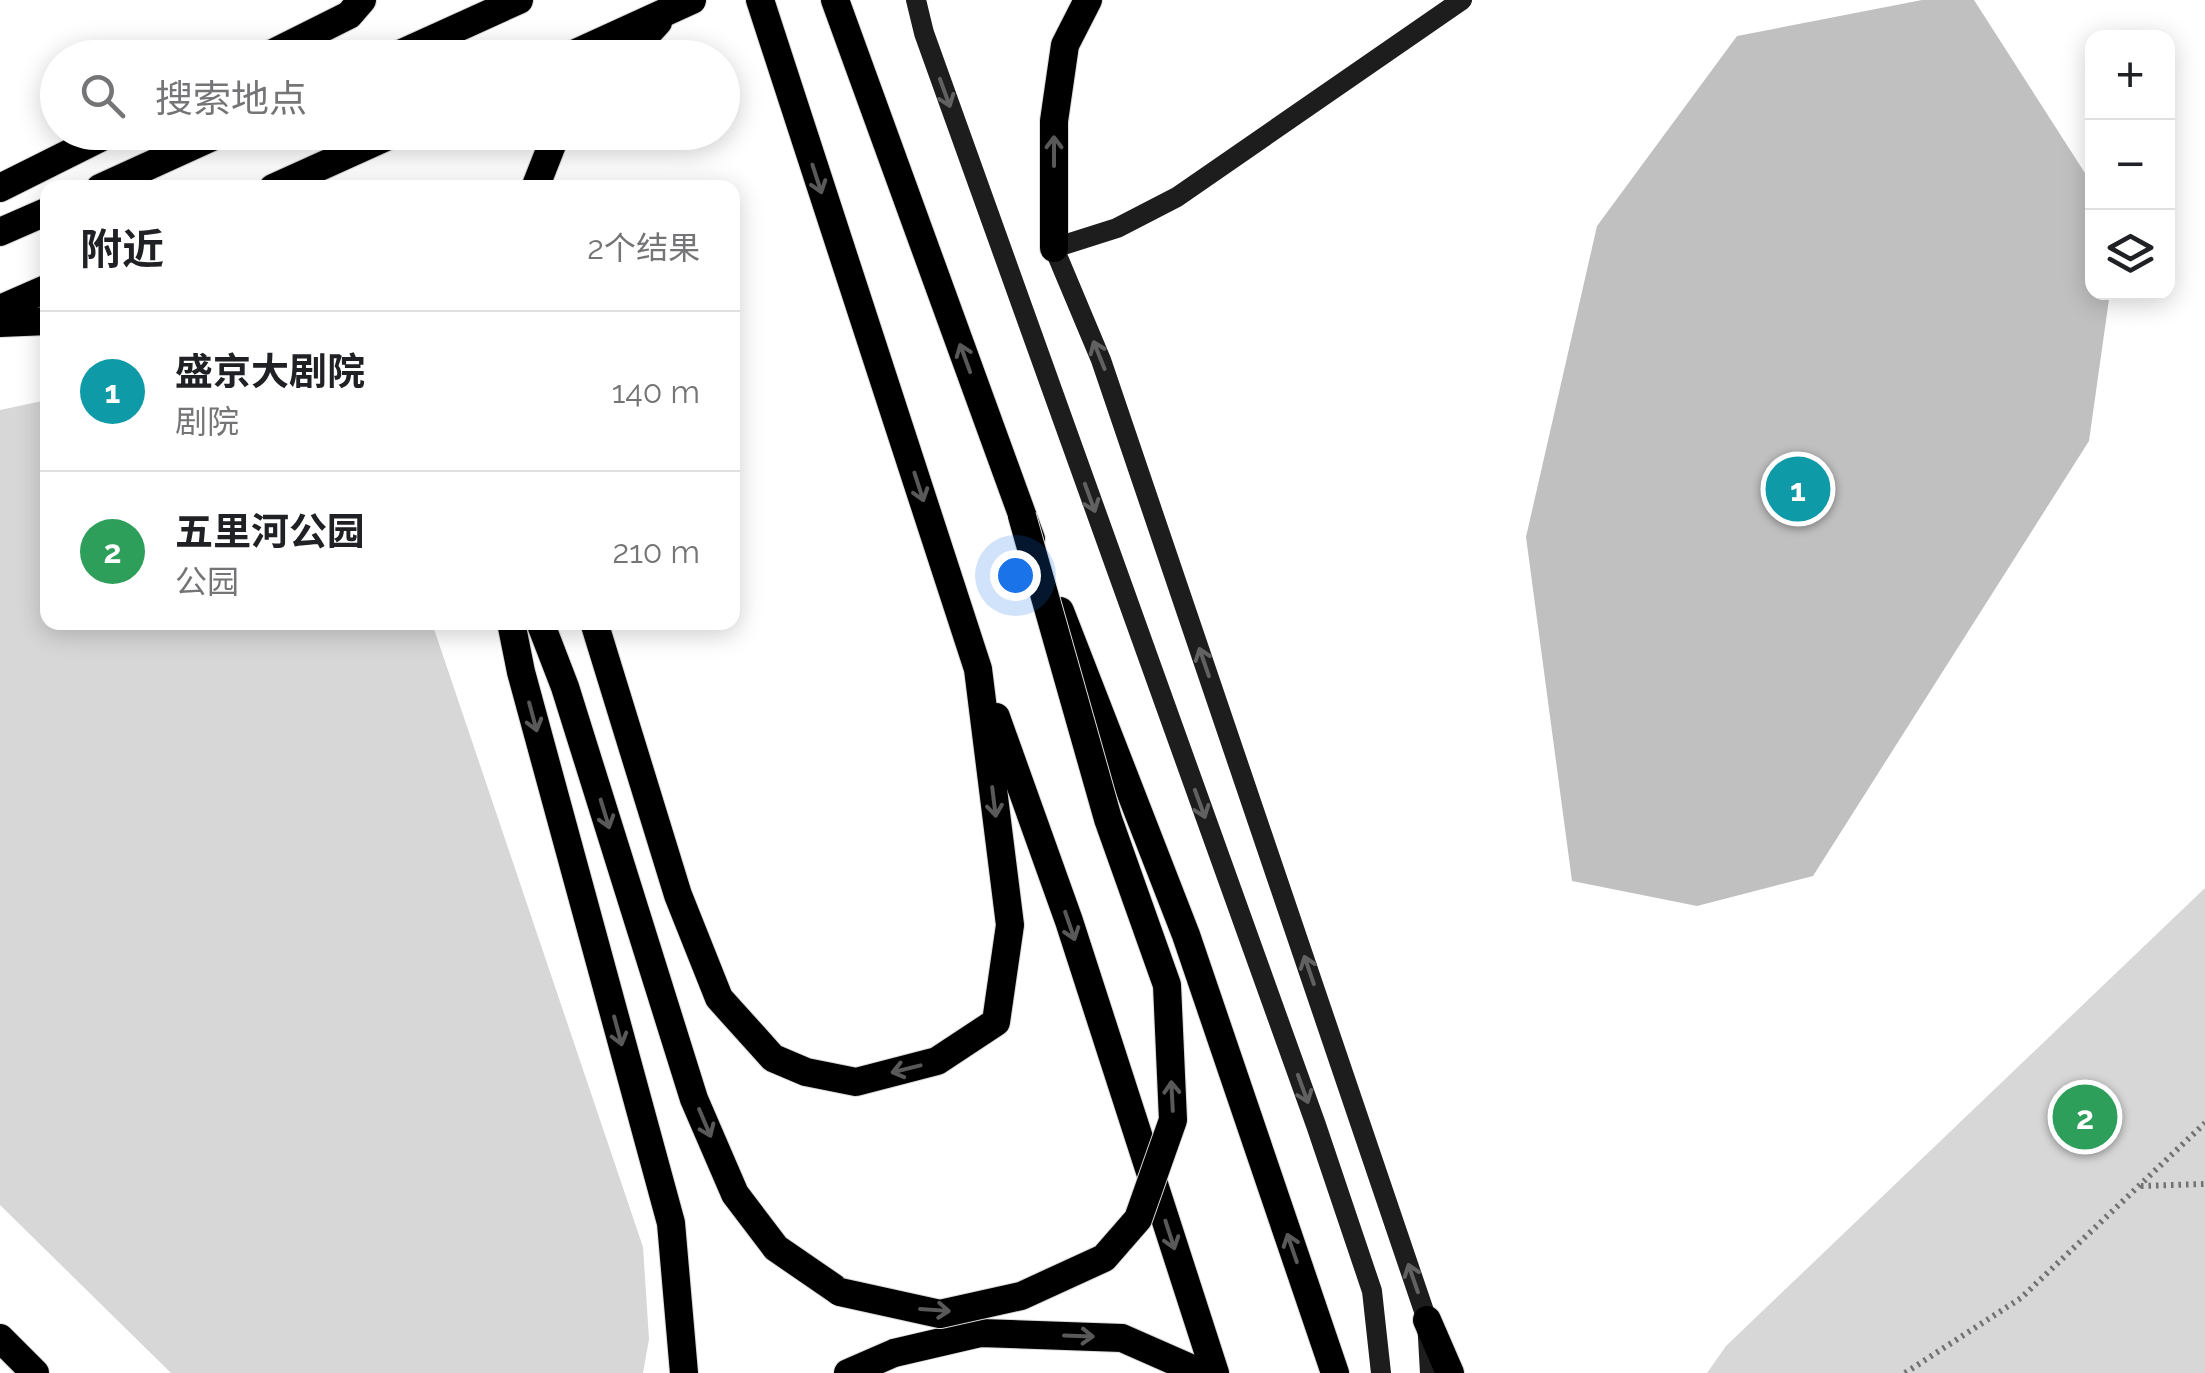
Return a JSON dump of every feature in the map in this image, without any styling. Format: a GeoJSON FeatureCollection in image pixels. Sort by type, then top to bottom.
{"type":"FeatureCollection","features":[{"type":"Feature","properties":{"kind":"highway"},"geometry":{"type":"LineString","coordinates":[[296,40],[356,7],[379,0]]}},
{"type":"Feature","properties":{"kind":"highway"},"geometry":{"type":"LineString","coordinates":[[430,40],[519,0]]}},
{"type":"Feature","properties":{"kind":"highway"},"geometry":{"type":"LineString","coordinates":[[605,40],[692,0]]}},
{"type":"Feature","properties":{"kind":"highway"},"geometry":{"type":"LineString","coordinates":[[760,0],[978,669],[1069,921],[1215,1373]]}},
{"type":"Feature","properties":{"kind":"highway"},"geometry":{"type":"LineString","coordinates":[[835,0],[1022,516],[1186,935],[1335,1373]]}},
{"type":"Feature","properties":{"kind":"highway"},"geometry":{"type":"LineString","coordinates":[[1054,248],[1054,121],[1065,45],[1088,0]]}},
{"type":"Feature","properties":{"kind":"highway"},"geometry":{"type":"LineString","coordinates":[[641,40],[666,13]]}},
{"type":"Feature","properties":{"kind":"highway"},"geometry":{"type":"LineString","coordinates":[[0,188],[76,150]]}},
{"type":"Feature","properties":{"kind":"highway"},"geometry":{"type":"LineString","coordinates":[[118,180],[183,150]]}},
{"type":"Feature","properties":{"kind":"highway"},"geometry":{"type":"LineString","coordinates":[[292,180],[357,150]]}},
{"type":"Feature","properties":{"kind":"highway"},"geometry":{"type":"LineString","coordinates":[[537,180],[550,150]]}},
{"type":"Feature","properties":{"kind":"highway"},"geometry":{"type":"LineString","coordinates":[[0,232],[40,214]]}},
{"type":"Feature","properties":{"kind":"highway"},"geometry":{"type":"LineString","coordinates":[[0,309],[40,292]]}},
{"type":"Feature","properties":{"kind":"highway"},"geometry":{"type":"LineString","coordinates":[[0,323],[40,320]]}},
{"type":"Feature","properties":{"kind":"highway"},"geometry":{"type":"LineString","coordinates":[[543,630],[565,687],[694,1099],[735,1194],[776,1248],[840,1292],[940,1314],[1021,1296],[1104,1258],[1138,1219],[1173,1120],[1167,985],[1108,819],[1022,516]]}},
{"type":"Feature","properties":{"kind":"highway"},"geometry":{"type":"LineString","coordinates":[[512,630],[671,1223],[684,1373]]}},
{"type":"Feature","properties":{"kind":"highway"},"geometry":{"type":"LineString","coordinates":[[596,630],[678,895],[719,998],[773,1058],[806,1072],[856,1082],[938,1061],[996,1022],[1010,925],[978,669]]}},
{"type":"Feature","properties":{"kind":"highway"},"geometry":{"type":"LineString","coordinates":[[1427,1320],[1450,1373]]}},
{"type":"Feature","properties":{"kind":"highway"},"geometry":{"type":"LineString","coordinates":[[848,1373],[894,1353],[980,1333],[1122,1338],[1188,1367],[1192,1373]]}},
{"type":"Feature","properties":{"kind":"highway"},"geometry":{"type":"LineString","coordinates":[[0,1338],[34,1373]]}},
{"type":"Feature","properties":{"kind":"main road"},"geometry":{"type":"LineString","coordinates":[[916,0],[930,52],[1372,1291],[1381,1373]]}},
{"type":"Feature","properties":{"kind":"main road"},"geometry":{"type":"LineString","coordinates":[[1430,1373],[1427,1320],[1101,360],[1054,248],[1117,228],[1177,197],[1462,0]]}},
{"type":"Feature","properties":{"kind":"path"},"geometry":{"type":"LineString","coordinates":[[1904,1373],[2021,1298],[2205,1123]]}},
{"type":"Feature","properties":{"kind":"path"},"geometry":{"type":"LineString","coordinates":[[2139,1186],[2205,1184]]}},
{"type":"Feature","properties":{"kind":"shaded area"},"geometry":{"type":"Polygon","coordinates":[[[40,401],[40,630],[434,630],[643,1247],[649,1339],[643,1373],[171,1373],[0,1205],[0,410],[40,401]]]}},
{"type":"Feature","properties":{"kind":"shaded area"},"geometry":{"type":"Polygon","coordinates":[[[2205,888],[2205,1373],[1707,1373],[1726,1346],[2205,888]]]}},
{"type":"Feature","properties":{"kind":"building"},"geometry":{"type":"Polygon","coordinates":[[[1922,0],[1974,0],[2085,173],[2085,300],[2109,300],[2089,441],[1813,876],[1697,906],[1572,881],[1526,537],[1597,226],[1737,36],[1922,0]]]}},
{"type":"Feature","properties":{"kind":"place","name":"盛京大剧院"},"geometry":{"type":"Point","coordinates":[1798,489]}},
{"type":"Feature","properties":{"kind":"place","name":"五里河公园"},"geometry":{"type":"Point","coordinates":[2085,1117]}}]}
